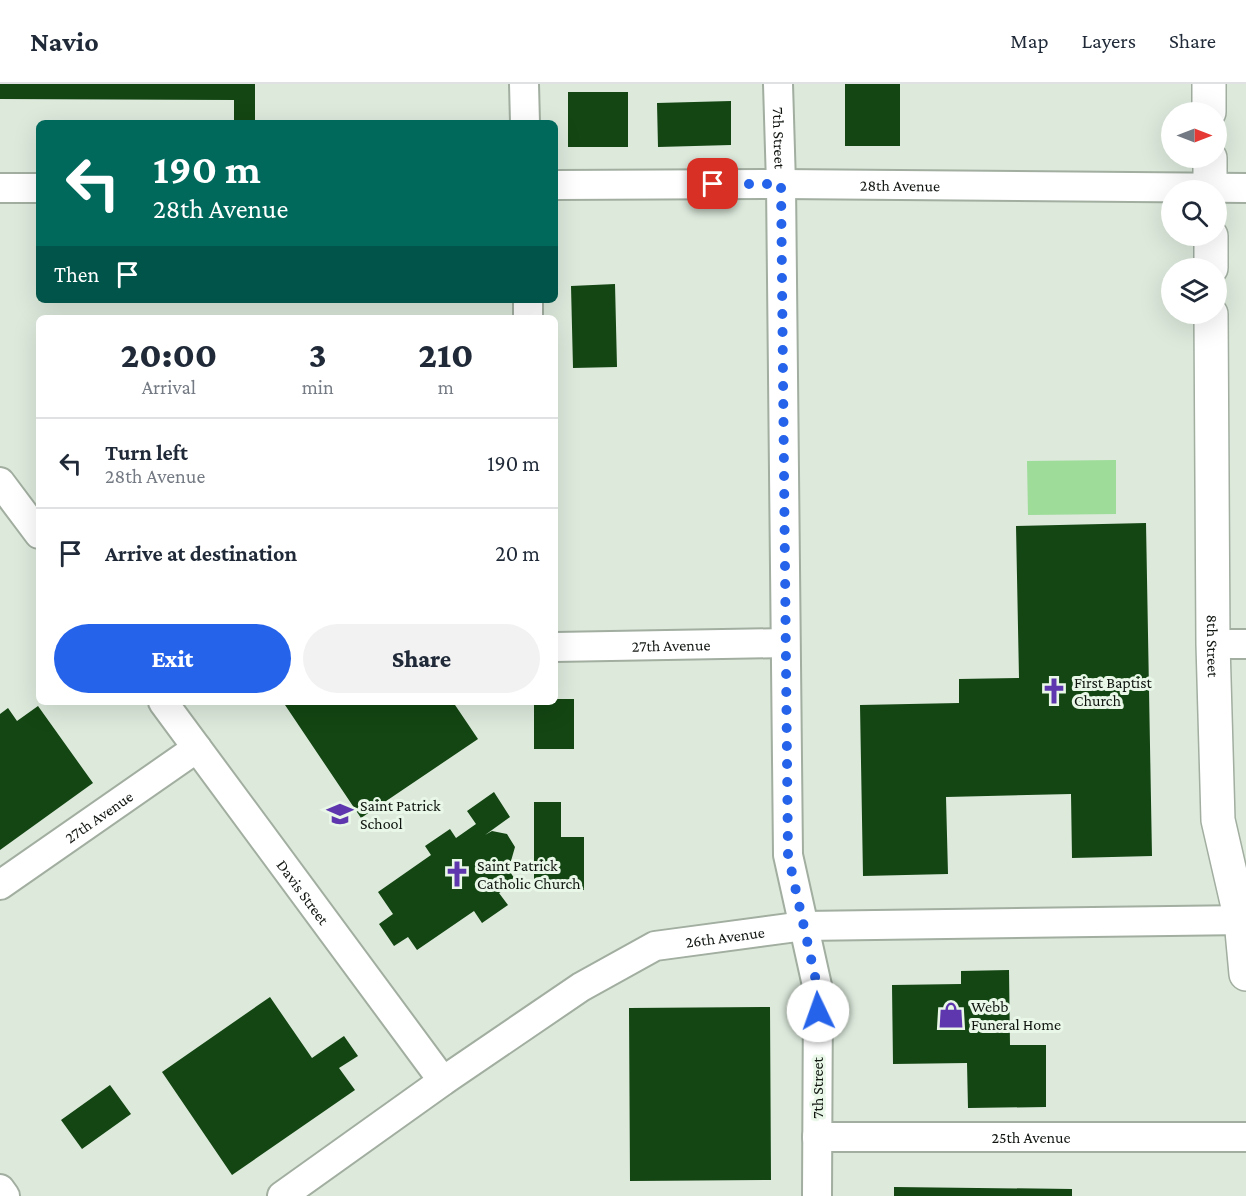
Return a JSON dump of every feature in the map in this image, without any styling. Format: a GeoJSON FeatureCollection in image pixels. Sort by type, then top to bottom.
{"type":"FeatureCollection","features":[{"type":"Feature","properties":{"kind":"main road"},"geometry":{"type":"LineString","coordinates":[[1209,84],[1209,102]]}},
{"type":"Feature","properties":{"kind":"main road","name":"8th Street"},"geometry":{"type":"LineString","coordinates":[[1211,324],[1213,644],[1218,820],[1243,920],[1246,974]]}},
{"type":"Feature","properties":{"kind":"street"},"geometry":{"type":"LineString","coordinates":[[524,84],[525,120]]}},
{"type":"Feature","properties":{"kind":"street","name":"7th Street"},"geometry":{"type":"LineString","coordinates":[[778,84],[788,855],[818,990],[817,1196]]}},
{"type":"Feature","properties":{"kind":"street","name":"28th Avenue"},"geometry":{"type":"LineString","coordinates":[[558,185],[1210,179],[1246,188]]}},
{"type":"Feature","properties":{"kind":"street"},"geometry":{"type":"LineString","coordinates":[[0,188],[36,188]]}},
{"type":"Feature","properties":{"kind":"street"},"geometry":{"type":"LineString","coordinates":[[0,482],[36,530]]}},
{"type":"Feature","properties":{"kind":"street","name":"27th Avenue"},"geometry":{"type":"LineString","coordinates":[[558,647],[785,643]]}},
{"type":"Feature","properties":{"kind":"street"},"geometry":{"type":"LineString","coordinates":[[1213,644],[1246,644]]}},
{"type":"Feature","properties":{"kind":"street","name":"Davis Street"},"geometry":{"type":"LineString","coordinates":[[165,705],[443,1081]]}},
{"type":"Feature","properties":{"kind":"street","name":"27th Avenue"},"geometry":{"type":"LineString","coordinates":[[0,885],[197,748]]}},
{"type":"Feature","properties":{"kind":"street","name":"26th Avenue"},"geometry":{"type":"LineString","coordinates":[[282,1196],[443,1081],[581,987],[655,946],[804,926],[1243,920]]}},
{"type":"Feature","properties":{"kind":"street","name":"25th Avenue"},"geometry":{"type":"LineString","coordinates":[[817,1137],[1246,1137]]}},
{"type":"Feature","properties":{"kind":"street"},"geometry":{"type":"LineString","coordinates":[[0,1189],[5,1196]]}},
{"type":"Feature","properties":{"kind":"green space"},"geometry":{"type":"Polygon","coordinates":[[[1116,460],[1116,514],[1028,515],[1027,461],[1116,460]]]}},
{"type":"Feature","properties":{"kind":"building"},"geometry":{"type":"Polygon","coordinates":[[[0,84],[255,84],[255,120],[234,120],[234,100],[0,99],[0,84]]]}},
{"type":"Feature","properties":{"kind":"building"},"geometry":{"type":"Polygon","coordinates":[[[845,84],[900,84],[900,146],[845,146],[845,84]]]}},
{"type":"Feature","properties":{"kind":"building"},"geometry":{"type":"Polygon","coordinates":[[[568,92],[628,92],[628,147],[568,147],[568,92]]]}},
{"type":"Feature","properties":{"kind":"building"},"geometry":{"type":"Polygon","coordinates":[[[731,101],[731,145],[658,147],[657,103],[731,101]]]}},
{"type":"Feature","properties":{"kind":"building"},"geometry":{"type":"Polygon","coordinates":[[[615,284],[617,367],[573,368],[571,286],[615,284]]]}},
{"type":"Feature","properties":{"kind":"building","name":"First Baptist Church"},"geometry":{"type":"Polygon","coordinates":[[[1146,523],[1152,856],[1072,858],[1071,794],[946,797],[948,874],[863,876],[860,705],[959,703],[959,679],[1019,678],[1016,526],[1146,523]]]}},
{"type":"Feature","properties":{"kind":"building"},"geometry":{"type":"Polygon","coordinates":[[[558,699],[574,699],[574,749],[534,749],[534,705],[558,705],[558,699]]]}},
{"type":"Feature","properties":{"kind":"building"},"geometry":{"type":"Polygon","coordinates":[[[285,705],[455,705],[478,739],[361,818],[285,705]]]}},
{"type":"Feature","properties":{"kind":"building"},"geometry":{"type":"Polygon","coordinates":[[[38,706],[93,783],[0,850],[0,714],[8,708],[17,721],[38,706]]]}},
{"type":"Feature","properties":{"kind":"building","name":"Saint Patrick Catholic Church"},"geometry":{"type":"Polygon","coordinates":[[[494,792],[510,817],[485,835],[492,831],[507,834],[515,847],[511,861],[506,866],[517,882],[499,893],[508,905],[482,923],[474,911],[417,950],[408,937],[394,946],[379,924],[393,914],[378,892],[431,855],[425,846],[450,829],[456,838],[476,824],[467,811],[494,792]]]}},
{"type":"Feature","properties":{"kind":"building"},"geometry":{"type":"Polygon","coordinates":[[[534,802],[561,802],[561,837],[584,837],[584,890],[534,890],[534,802]]]}},
{"type":"Feature","properties":{"kind":"building","name":"Webb Funeral Home"},"geometry":{"type":"Polygon","coordinates":[[[1009,970],[1010,1045],[1046,1045],[1046,1107],[968,1108],[967,1063],[893,1064],[892,985],[961,984],[961,971],[1009,970]]]}},
{"type":"Feature","properties":{"kind":"building"},"geometry":{"type":"Polygon","coordinates":[[[270,997],[312,1058],[344,1036],[358,1056],[339,1068],[355,1090],[232,1175],[162,1072],[270,997]]]}},
{"type":"Feature","properties":{"kind":"building"},"geometry":{"type":"Polygon","coordinates":[[[770,1007],[771,1180],[630,1181],[629,1008],[770,1007]]]}},
{"type":"Feature","properties":{"kind":"building"},"geometry":{"type":"Polygon","coordinates":[[[110,1085],[131,1114],[82,1149],[61,1120],[110,1085]]]}},
{"type":"Feature","properties":{"kind":"building"},"geometry":{"type":"Polygon","coordinates":[[[894,1187],[1072,1189],[1072,1196],[894,1196],[894,1187]]]}},
{"type":"Feature","properties":{"kind":"place","name":"First Baptist Church"},"geometry":{"type":"Point","coordinates":[1054,691]}},
{"type":"Feature","properties":{"kind":"place","name":"Saint Patrick School"},"geometry":{"type":"Point","coordinates":[340,814]}},
{"type":"Feature","properties":{"kind":"place","name":"Saint Patrick Catholic Church"},"geometry":{"type":"Point","coordinates":[457,874]}},
{"type":"Feature","properties":{"kind":"place","name":"Webb Funeral Home"},"geometry":{"type":"Point","coordinates":[951,1015]}},
{"type":"Feature","properties":{"kind":"route"},"geometry":{"type":"LineString","coordinates":[[713,184],[781,184],[788,855],[818,990],[818,1011]]}}]}
